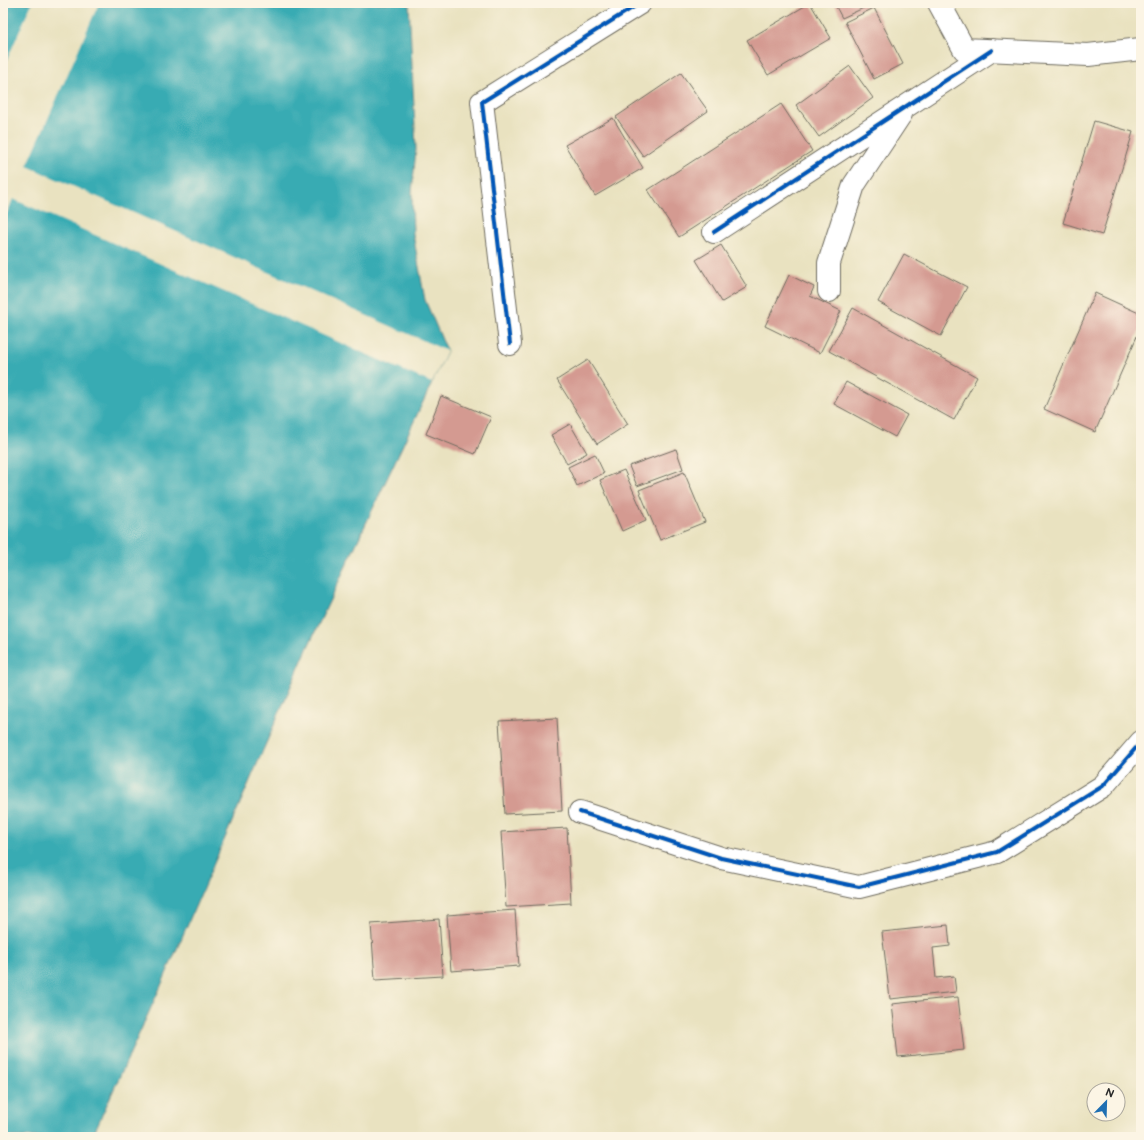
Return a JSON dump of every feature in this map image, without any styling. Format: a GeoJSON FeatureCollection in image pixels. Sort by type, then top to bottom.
{"type":"FeatureCollection","features":[{"type":"Feature","properties":{"kind":"street"},"geometry":{"type":"LineString","coordinates":[[510,344],[482,102],[640,3]]}},
{"type":"Feature","properties":{"kind":"street"},"geometry":{"type":"LineString","coordinates":[[939,3],[964,49],[1088,55],[1141,49]]}},
{"type":"Feature","properties":{"kind":"street"},"geometry":{"type":"LineString","coordinates":[[714,232],[992,50]]}},
{"type":"Feature","properties":{"kind":"street"},"geometry":{"type":"LineString","coordinates":[[829,291],[830,263],[854,185],[906,107]]}},
{"type":"Feature","properties":{"kind":"street"},"geometry":{"type":"LineString","coordinates":[[580,812],[721,858],[859,888],[997,852],[1103,786],[1141,742]]}},
{"type":"Feature","properties":{"kind":"water"},"geometry":{"type":"Polygon","coordinates":[[[3,3],[409,3],[416,149],[412,193],[413,234],[425,300],[447,351],[307,649],[160,988],[92,1137],[3,1137],[3,3]]]}},
{"type":"Feature","properties":{"kind":"pier"},"geometry":{"type":"Polygon","coordinates":[[[32,3],[99,3],[27,166],[447,351],[432,383],[13,199],[3,221],[3,69],[32,3]]]}},
{"type":"Feature","properties":{"kind":"building"},"geometry":{"type":"Polygon","coordinates":[[[810,3],[831,38],[768,75],[747,40],[810,3]]]}},
{"type":"Feature","properties":{"kind":"building"},"geometry":{"type":"Polygon","coordinates":[[[834,3],[871,3],[872,4],[842,18],[834,3]]]}},
{"type":"Feature","properties":{"kind":"building"},"geometry":{"type":"Polygon","coordinates":[[[874,8],[903,64],[874,79],[845,22],[874,8]]]}},
{"type":"Feature","properties":{"kind":"building"},"geometry":{"type":"Polygon","coordinates":[[[850,66],[873,98],[819,137],[796,105],[850,66]]]}},
{"type":"Feature","properties":{"kind":"building"},"geometry":{"type":"Polygon","coordinates":[[[681,73],[708,111],[643,156],[616,117],[681,73]]]}},
{"type":"Feature","properties":{"kind":"building"},"geometry":{"type":"Polygon","coordinates":[[[781,104],[812,151],[679,237],[648,190],[781,104]]]}},
{"type":"Feature","properties":{"kind":"building"},"geometry":{"type":"Polygon","coordinates":[[[613,118],[643,168],[595,196],[565,145],[613,118]]]}},
{"type":"Feature","properties":{"kind":"building"},"geometry":{"type":"Polygon","coordinates":[[[1094,121],[1133,132],[1102,235],[1063,223],[1094,121]]]}},
{"type":"Feature","properties":{"kind":"building"},"geometry":{"type":"Polygon","coordinates":[[[721,245],[747,287],[722,302],[696,260],[721,245]]]}},
{"type":"Feature","properties":{"kind":"building"},"geometry":{"type":"Polygon","coordinates":[[[904,254],[967,287],[941,336],[878,302],[904,254]]]}},
{"type":"Feature","properties":{"kind":"building"},"geometry":{"type":"Polygon","coordinates":[[[789,275],[814,287],[810,296],[841,311],[820,353],[765,326],[789,275]]]}},
{"type":"Feature","properties":{"kind":"building"},"geometry":{"type":"Polygon","coordinates":[[[1095,293],[1141,314],[1141,327],[1095,432],[1044,409],[1095,293]]]}},
{"type":"Feature","properties":{"kind":"building"},"geometry":{"type":"Polygon","coordinates":[[[853,308],[977,377],[954,420],[829,351],[853,308]]]}},
{"type":"Feature","properties":{"kind":"building"},"geometry":{"type":"Polygon","coordinates":[[[588,360],[628,424],[597,444],[557,380],[588,360]]]}},
{"type":"Feature","properties":{"kind":"building"},"geometry":{"type":"Polygon","coordinates":[[[846,382],[907,415],[895,437],[834,404],[846,382]]]}},
{"type":"Feature","properties":{"kind":"building"},"geometry":{"type":"Polygon","coordinates":[[[441,396],[491,417],[475,454],[426,434],[441,396]]]}},
{"type":"Feature","properties":{"kind":"building"},"geometry":{"type":"Polygon","coordinates":[[[570,424],[587,453],[567,464],[551,435],[570,424]]]}},
{"type":"Feature","properties":{"kind":"building"},"geometry":{"type":"Polygon","coordinates":[[[676,449],[683,469],[637,486],[629,466],[676,449]]]}},
{"type":"Feature","properties":{"kind":"building"},"geometry":{"type":"Polygon","coordinates":[[[595,454],[604,473],[577,486],[568,467],[595,454]]]}},
{"type":"Feature","properties":{"kind":"building"},"geometry":{"type":"Polygon","coordinates":[[[624,470],[646,520],[622,531],[600,480],[624,470]]]}},
{"type":"Feature","properties":{"kind":"building"},"geometry":{"type":"Polygon","coordinates":[[[684,472],[705,522],[660,540],[639,490],[684,472]]]}},
{"type":"Feature","properties":{"kind":"building"},"geometry":{"type":"Polygon","coordinates":[[[557,718],[562,811],[505,814],[499,721],[557,718]]]}},
{"type":"Feature","properties":{"kind":"building"},"geometry":{"type":"Polygon","coordinates":[[[567,828],[571,903],[506,907],[501,832],[567,828]]]}},
{"type":"Feature","properties":{"kind":"building"},"geometry":{"type":"Polygon","coordinates":[[[515,910],[519,966],[451,971],[447,915],[515,910]]]}},
{"type":"Feature","properties":{"kind":"building"},"geometry":{"type":"Polygon","coordinates":[[[439,919],[443,976],[375,980],[371,924],[439,919]]]}},
{"type":"Feature","properties":{"kind":"building"},"geometry":{"type":"Polygon","coordinates":[[[948,925],[950,946],[933,948],[936,978],[954,976],[956,992],[890,999],[882,932],[948,925]]]}},
{"type":"Feature","properties":{"kind":"building"},"geometry":{"type":"Polygon","coordinates":[[[958,997],[964,1050],[898,1057],[892,1004],[958,997]]]}},
{"type":"Feature","properties":{"kind":"cycle path"},"geometry":{"type":"LineString","coordinates":[[510,344],[482,102],[640,3]]}},
{"type":"Feature","properties":{"kind":"cycle path"},"geometry":{"type":"LineString","coordinates":[[714,232],[992,50]]}},
{"type":"Feature","properties":{"kind":"cycle path"},"geometry":{"type":"LineString","coordinates":[[580,812],[721,858],[859,887],[997,852],[1103,786],[1141,742]]}}]}
